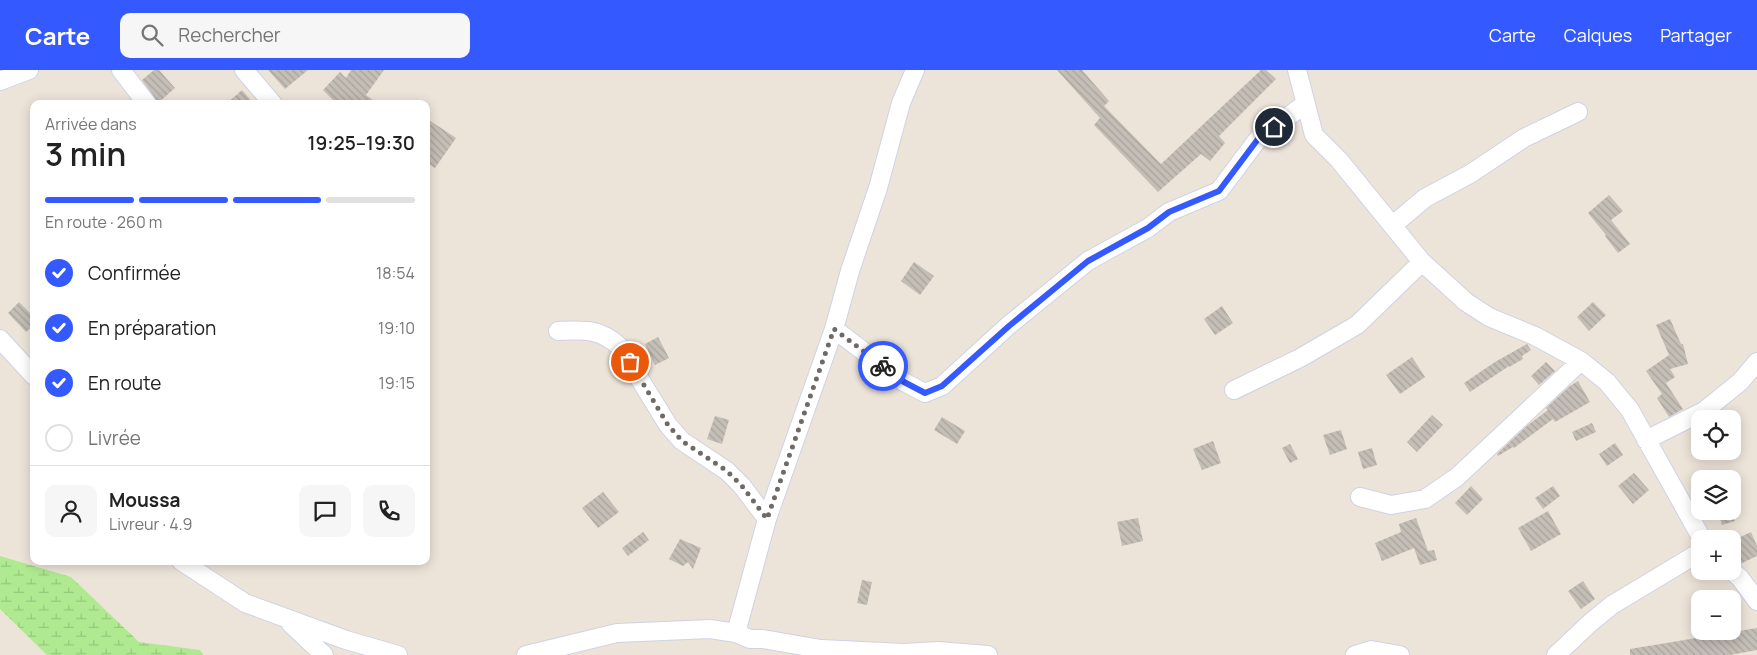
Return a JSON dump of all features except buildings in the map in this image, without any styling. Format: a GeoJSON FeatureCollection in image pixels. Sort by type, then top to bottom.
{"type":"FeatureCollection","features":[{"type":"Feature","properties":{"kind":"street"},"geometry":{"type":"LineString","coordinates":[[0,81],[29,70]]}},
{"type":"Feature","properties":{"kind":"street"},"geometry":{"type":"LineString","coordinates":[[122,70],[144,100]]}},
{"type":"Feature","properties":{"kind":"street"},"geometry":{"type":"LineString","coordinates":[[244,70],[270,100]]}},
{"type":"Feature","properties":{"kind":"street"},"geometry":{"type":"LineString","coordinates":[[736,633],[767,519],[834,329],[850,271],[878,188],[901,103],[915,70]]}},
{"type":"Feature","properties":{"kind":"street"},"geometry":{"type":"LineString","coordinates":[[1296,70],[1314,135],[1339,160],[1422,262],[1466,302],[1490,317],[1535,336],[1581,361],[1606,382],[1630,410],[1697,530]]}},
{"type":"Feature","properties":{"kind":"street"},"geometry":{"type":"LineString","coordinates":[[834,329],[904,382],[925,393],[942,386],[1009,326],[1088,261],[1148,228],[1169,212],[1219,191],[1258,139],[1305,104]]}},
{"type":"Feature","properties":{"kind":"street"},"geometry":{"type":"LineString","coordinates":[[1393,226],[1425,198],[1470,174],[1524,138],[1578,112]]}},
{"type":"Feature","properties":{"kind":"street"},"geometry":{"type":"LineString","coordinates":[[1234,390],[1300,358],[1357,325],[1422,262]]}},
{"type":"Feature","properties":{"kind":"street"},"geometry":{"type":"LineString","coordinates":[[558,330],[598,332],[610,337],[620,347],[668,425],[682,441],[727,471],[742,486],[767,519]]}},
{"type":"Feature","properties":{"kind":"street"},"geometry":{"type":"LineString","coordinates":[[0,340],[30,372]]}},
{"type":"Feature","properties":{"kind":"street"},"geometry":{"type":"LineString","coordinates":[[1360,497],[1391,505],[1425,499],[1457,478],[1581,361]]}},
{"type":"Feature","properties":{"kind":"street"},"geometry":{"type":"LineString","coordinates":[[1646,440],[1704,411],[1740,382],[1757,362]]}},
{"type":"Feature","properties":{"kind":"street"},"geometry":{"type":"LineString","coordinates":[[1556,655],[1612,605],[1691,557]]}},
{"type":"Feature","properties":{"kind":"street"},"geometry":{"type":"LineString","coordinates":[[188,565],[245,603],[286,620],[398,655]]}},
{"type":"Feature","properties":{"kind":"street"},"geometry":{"type":"LineString","coordinates":[[1741,579],[1757,600]]}},
{"type":"Feature","properties":{"kind":"street"},"geometry":{"type":"LineString","coordinates":[[286,620],[324,655]]}},
{"type":"Feature","properties":{"kind":"street"},"geometry":{"type":"LineString","coordinates":[[526,655],[617,633],[710,629],[736,633],[750,639],[763,639],[821,649],[988,655]]}},
{"type":"Feature","properties":{"kind":"street"},"geometry":{"type":"LineString","coordinates":[[328,655],[346,640]]}},
{"type":"Feature","properties":{"kind":"street"},"geometry":{"type":"LineString","coordinates":[[1355,655],[1371,650],[1400,655]]}},
{"type":"Feature","properties":{"kind":"green space"},"geometry":{"type":"Polygon","coordinates":[[[0,556],[71,577],[139,642],[200,650],[203,655],[47,655],[0,609],[0,556]]]}},
{"type":"Feature","properties":{"kind":"way so far"},"geometry":{"type":"LineString","coordinates":[[630,362],[668,425],[682,441],[727,471],[742,486],[767,519],[834,329],[883,366]]}},
{"type":"Feature","properties":{"kind":"route"},"geometry":{"type":"LineString","coordinates":[[883,366],[904,382],[925,393],[942,386],[1009,326],[1088,261],[1148,228],[1169,212],[1219,191],[1258,139],[1274,127]]}}]}
